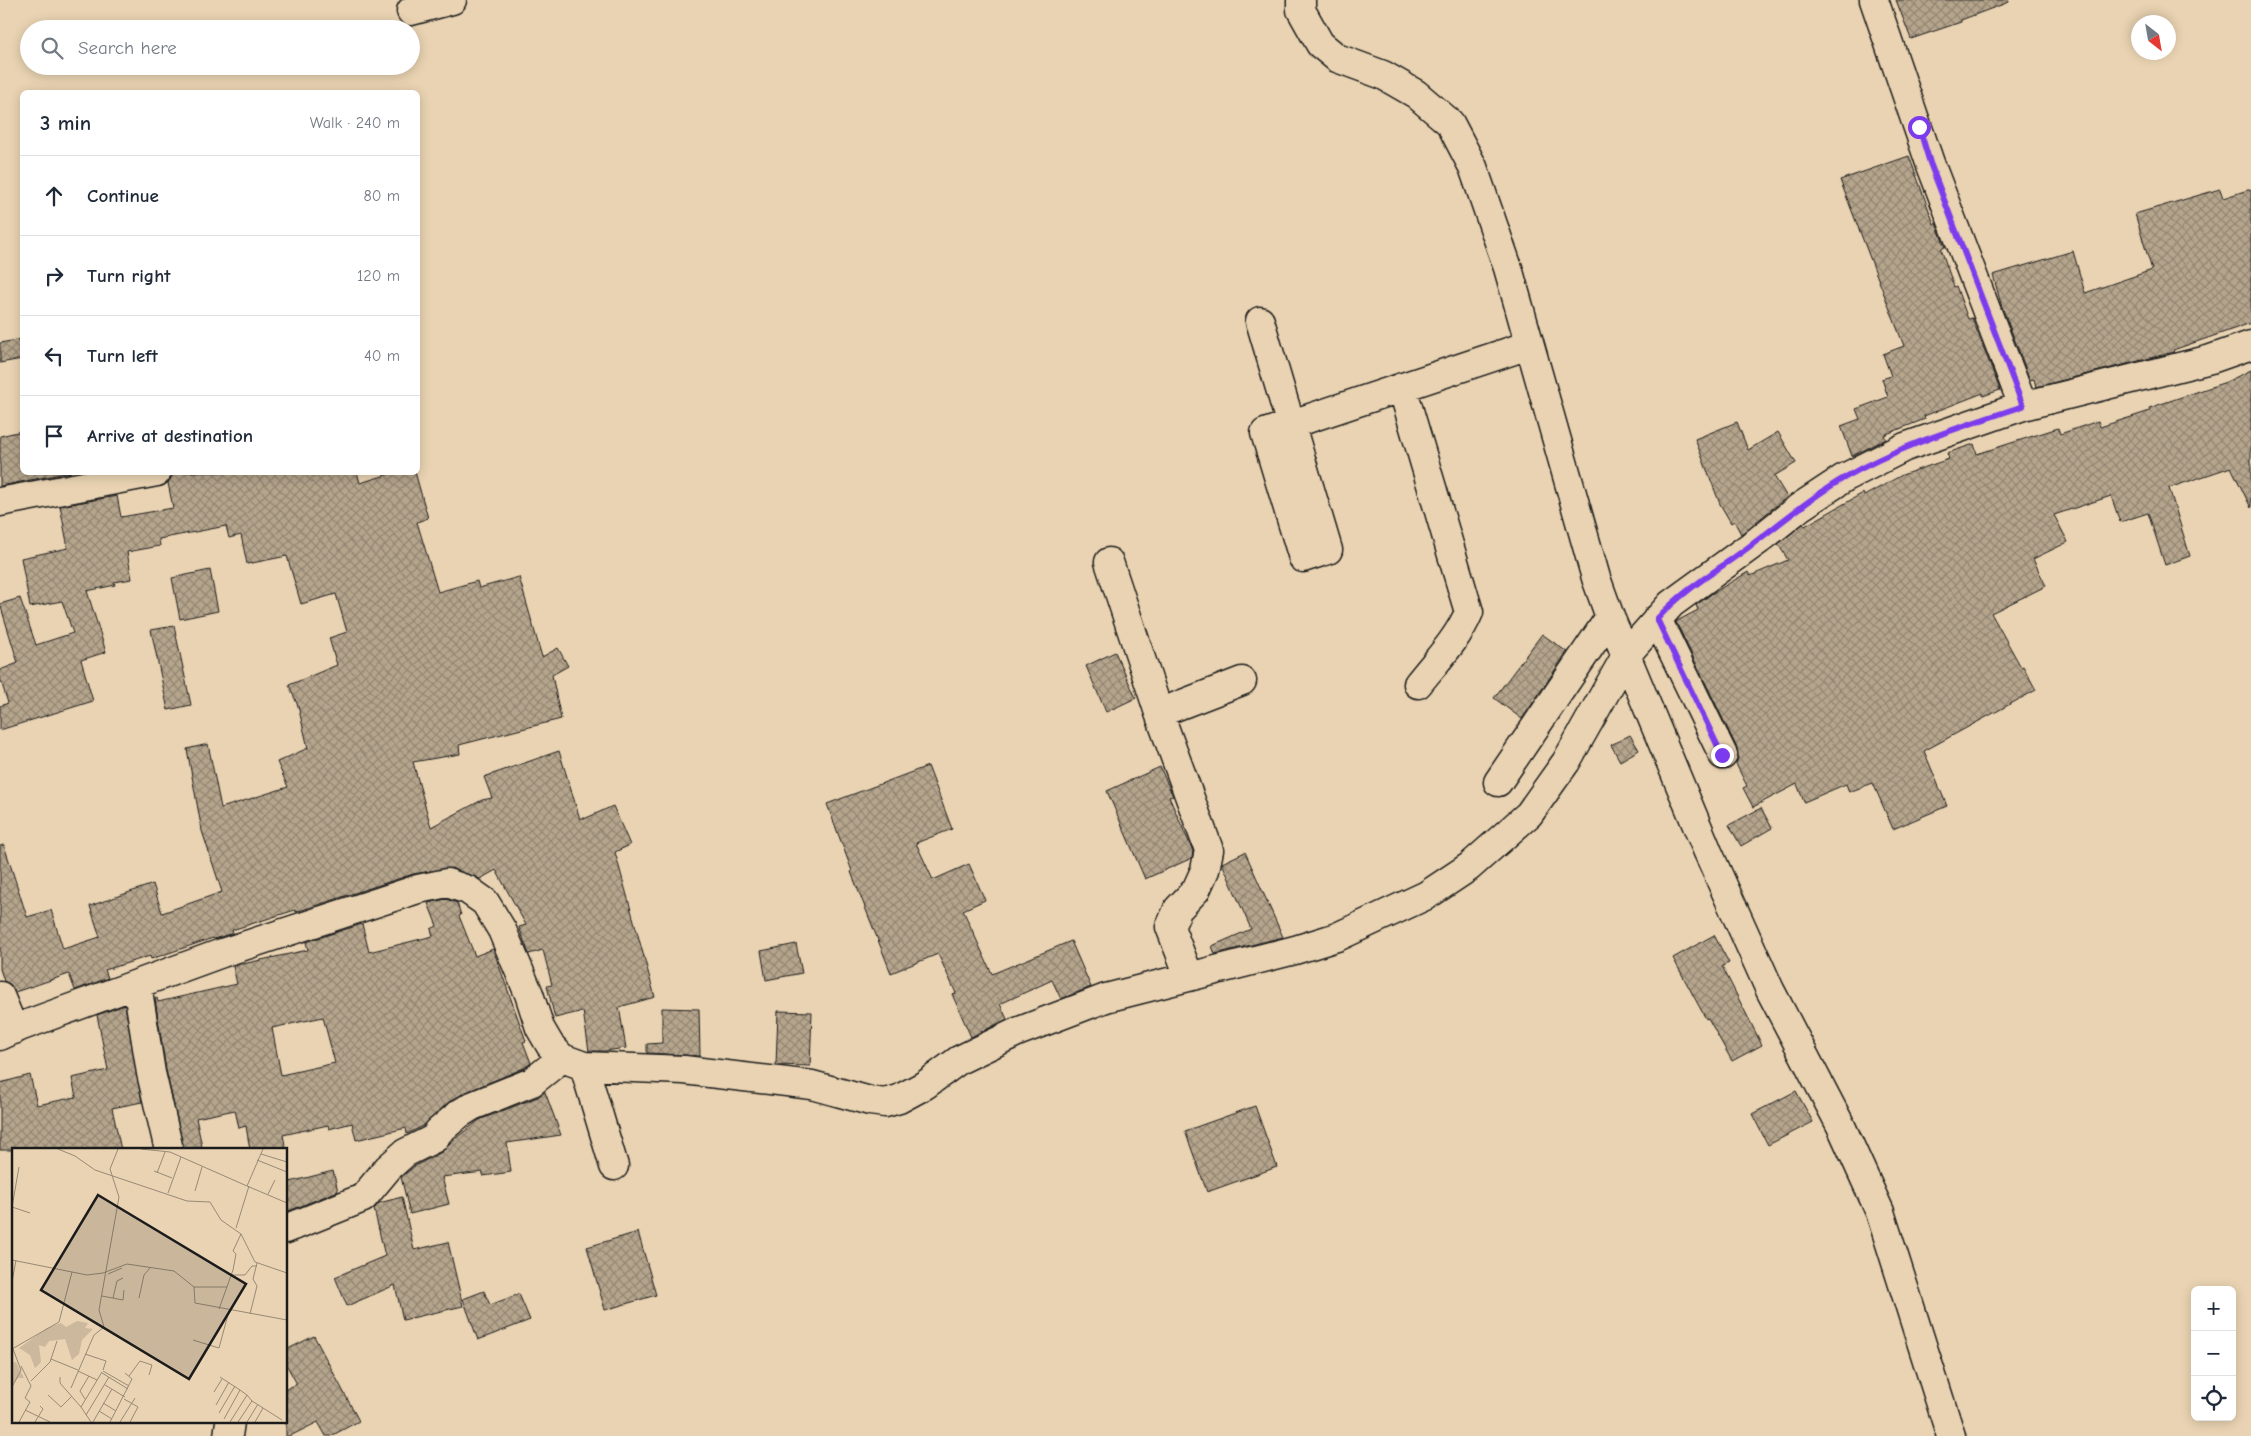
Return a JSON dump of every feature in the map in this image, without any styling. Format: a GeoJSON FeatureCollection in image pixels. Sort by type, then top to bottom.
{"type":"FeatureCollection","features":[{"type":"Feature","properties":{"kind":"street"},"geometry":{"type":"LineString","coordinates":[[411,11],[452,0]]}},
{"type":"Feature","properties":{"kind":"street"},"geometry":{"type":"LineString","coordinates":[[1301,0],[1301,10],[1320,44],[1337,58],[1383,75],[1416,94],[1450,123],[1473,168],[1508,268],[1596,578],[1610,617],[1708,852],[1770,990],[1841,1126],[1880,1212],[1951,1436]]}},
{"type":"Feature","properties":{"kind":"street"},"geometry":{"type":"LineString","coordinates":[[1874,0],[1930,163],[2023,406]]}},
{"type":"Feature","properties":{"kind":"street"},"geometry":{"type":"LineString","coordinates":[[1260,322],[1292,424],[1529,345]]}},
{"type":"Feature","properties":{"kind":"street"},"geometry":{"type":"LineString","coordinates":[[288,1228],[362,1198],[405,1153],[435,1138],[438,1132],[459,1114],[472,1106],[532,1082],[573,1062],[748,1076],[812,1085],[870,1101],[885,1103],[899,1099],[925,1085],[958,1060],[1017,1032],[1106,998],[1295,950],[1337,937],[1426,895],[1469,867],[1529,814],[1566,762],[1627,654],[1671,604],[1759,540],[1800,507],[1844,478],[1905,446],[2023,406],[2211,359],[2251,345]]}},
{"type":"Feature","properties":{"kind":"street"},"geometry":{"type":"LineString","coordinates":[[1402,387],[1469,612],[1464,626],[1418,684]]}},
{"type":"Feature","properties":{"kind":"street"},"geometry":{"type":"LineString","coordinates":[[0,502],[141,475]]}},
{"type":"Feature","properties":{"kind":"street"},"geometry":{"type":"LineString","coordinates":[[1109,562],[1159,713],[1209,850],[1205,870],[1196,890],[1178,909],[1170,927],[1189,976]]}},
{"type":"Feature","properties":{"kind":"street"},"geometry":{"type":"LineString","coordinates":[[1498,782],[1610,617]]}},
{"type":"Feature","properties":{"kind":"street"},"geometry":{"type":"LineString","coordinates":[[1657,619],[1722,755]]}},
{"type":"Feature","properties":{"kind":"street"},"geometry":{"type":"LineString","coordinates":[[1159,713],[1242,680]]}},
{"type":"Feature","properties":{"kind":"street"},"geometry":{"type":"LineString","coordinates":[[0,996],[7,1033],[222,953],[418,890],[446,883],[468,890],[485,902],[502,930],[529,994],[540,1028],[550,1045],[573,1062],[614,1166]]}},
{"type":"Feature","properties":{"kind":"street"},"geometry":{"type":"LineString","coordinates":[[138,984],[151,1073],[169,1148]]}},
{"type":"Feature","properties":{"kind":"building"},"geometry":{"type":"Polygon","coordinates":[[[1896,0],[2009,0],[2009,2],[1961,20],[1961,22],[1911,39],[1896,0]]]}},
{"type":"Feature","properties":{"kind":"building"},"geometry":{"type":"Polygon","coordinates":[[[1909,156],[1934,224],[1936,223],[1945,247],[1941,249],[1954,287],[1956,286],[1968,319],[1972,318],[2000,390],[1983,396],[1983,393],[1924,416],[1925,419],[1884,435],[1886,439],[1852,456],[1841,426],[1860,419],[1856,409],[1888,397],[1882,379],[1891,376],[1883,354],[1904,346],[1840,180],[1909,156]]]}},
{"type":"Feature","properties":{"kind":"building"},"geometry":{"type":"Polygon","coordinates":[[[2220,189],[2223,198],[2251,189],[2251,323],[2173,350],[2174,352],[2036,387],[2034,379],[2030,380],[2001,304],[1993,275],[2073,251],[2085,293],[2152,270],[2135,214],[2220,189]]]}},
{"type":"Feature","properties":{"kind":"building"},"geometry":{"type":"Polygon","coordinates":[[[20,339],[20,359],[0,363],[0,343],[20,339]]]}},
{"type":"Feature","properties":{"kind":"building"},"geometry":{"type":"Polygon","coordinates":[[[2251,370],[2251,508],[2231,467],[2169,488],[2190,556],[2165,565],[2148,513],[2120,522],[2111,496],[2054,515],[2068,542],[2033,559],[2046,586],[1991,613],[2036,690],[1924,751],[1947,806],[1893,829],[1873,783],[1849,792],[1846,784],[1804,802],[1797,784],[1753,807],[1743,788],[1747,786],[1736,764],[1738,757],[1737,748],[1677,621],[1698,610],[1696,605],[1748,572],[1750,576],[1788,560],[1778,544],[1803,524],[1805,526],[1863,493],[1864,496],[1902,475],[1949,459],[1947,453],[1974,444],[1977,454],[2058,428],[2060,434],[2098,421],[2100,427],[2150,411],[2149,408],[2226,382],[2251,370]]]}},
{"type":"Feature","properties":{"kind":"building"},"geometry":{"type":"Polygon","coordinates":[[[1737,422],[1748,450],[1778,432],[1796,463],[1774,476],[1787,497],[1741,534],[1734,521],[1731,523],[1720,504],[1695,439],[1737,422]]]}},
{"type":"Feature","properties":{"kind":"building"},"geometry":{"type":"Polygon","coordinates":[[[20,431],[20,475],[56,475],[0,486],[0,436],[20,431]]]}},
{"type":"Feature","properties":{"kind":"building"},"geometry":{"type":"Polygon","coordinates":[[[171,475],[358,475],[360,483],[386,475],[416,475],[428,518],[417,522],[438,592],[477,581],[479,588],[519,577],[542,657],[558,648],[568,666],[552,675],[561,719],[459,745],[460,754],[413,762],[431,827],[482,800],[492,798],[484,777],[559,751],[580,819],[613,806],[630,845],[615,852],[655,997],[619,1007],[626,1048],[589,1051],[583,1011],[555,1018],[547,986],[552,985],[543,950],[529,954],[519,927],[526,925],[496,870],[480,879],[451,868],[413,874],[296,912],[295,910],[232,930],[233,933],[151,959],[150,956],[105,970],[108,978],[75,990],[69,974],[15,992],[10,984],[4,981],[0,969],[0,846],[4,845],[27,917],[51,910],[63,949],[100,937],[90,906],[153,884],[162,913],[222,892],[202,831],[187,749],[208,744],[221,808],[288,787],[277,762],[308,748],[298,706],[289,685],[337,665],[329,638],[347,632],[336,594],[301,604],[287,556],[247,564],[241,535],[229,538],[226,526],[159,539],[160,546],[127,552],[132,579],[114,582],[115,585],[87,591],[106,652],[81,660],[93,701],[0,730],[0,706],[8,703],[0,678],[0,670],[18,663],[0,604],[20,598],[36,645],[73,633],[62,601],[30,607],[21,558],[68,548],[60,506],[117,496],[121,517],[173,508],[168,483],[171,475]]]}},
{"type":"Feature","properties":{"kind":"building"},"geometry":{"type":"Polygon","coordinates":[[[210,570],[218,611],[180,619],[172,578],[210,570]]]}},
{"type":"Feature","properties":{"kind":"building"},"geometry":{"type":"Polygon","coordinates":[[[174,626],[191,705],[168,710],[151,630],[174,626]]]}},
{"type":"Feature","properties":{"kind":"building"},"geometry":{"type":"Polygon","coordinates":[[[1542,634],[1567,652],[1522,719],[1494,698],[1542,634]]]}},
{"type":"Feature","properties":{"kind":"building"},"geometry":{"type":"Polygon","coordinates":[[[1115,652],[1136,698],[1106,712],[1086,666],[1115,652]]]}},
{"type":"Feature","properties":{"kind":"building"},"geometry":{"type":"Polygon","coordinates":[[[1630,735],[1639,750],[1620,761],[1611,745],[1630,735]]]}},
{"type":"Feature","properties":{"kind":"building"},"geometry":{"type":"Polygon","coordinates":[[[928,766],[952,829],[916,843],[933,880],[969,864],[985,900],[963,910],[992,974],[1071,941],[1091,987],[1061,999],[1052,980],[1000,1004],[1007,1019],[971,1037],[952,994],[956,993],[938,954],[891,973],[851,872],[827,804],[928,766]]]}},
{"type":"Feature","properties":{"kind":"building"},"geometry":{"type":"Polygon","coordinates":[[[1160,767],[1173,796],[1169,797],[1193,851],[1192,858],[1145,879],[1107,791],[1160,767]]]}},
{"type":"Feature","properties":{"kind":"building"},"geometry":{"type":"Polygon","coordinates":[[[1761,808],[1772,828],[1741,846],[1729,825],[1761,808]]]}},
{"type":"Feature","properties":{"kind":"building"},"geometry":{"type":"Polygon","coordinates":[[[1245,852],[1283,937],[1215,954],[1212,946],[1251,929],[1222,863],[1245,852]]]}},
{"type":"Feature","properties":{"kind":"building"},"geometry":{"type":"Polygon","coordinates":[[[446,899],[457,903],[461,915],[459,916],[475,956],[493,949],[526,1041],[523,1042],[531,1063],[524,1068],[464,1093],[449,1102],[423,1126],[407,1134],[406,1128],[356,1140],[352,1123],[329,1129],[328,1125],[283,1135],[286,1148],[250,1148],[246,1126],[239,1128],[235,1110],[196,1118],[202,1147],[184,1148],[166,1070],[155,999],[157,998],[158,1002],[237,984],[233,966],[308,950],[306,942],[362,924],[369,952],[433,936],[431,929],[437,926],[428,903],[446,899]],[[323,1017],[272,1028],[281,1075],[335,1063],[323,1017]]]}},
{"type":"Feature","properties":{"kind":"building"},"geometry":{"type":"Polygon","coordinates":[[[1714,935],[1729,963],[1722,966],[1762,1045],[1732,1061],[1708,1018],[1706,1019],[1673,958],[1714,935]]]}},
{"type":"Feature","properties":{"kind":"building"},"geometry":{"type":"Polygon","coordinates":[[[796,944],[802,973],[766,980],[761,951],[796,944]]]}},
{"type":"Feature","properties":{"kind":"building"},"geometry":{"type":"Polygon","coordinates":[[[125,1005],[142,1102],[112,1108],[121,1148],[12,1148],[12,1150],[0,1150],[0,1083],[30,1075],[37,1105],[76,1097],[72,1078],[108,1070],[97,1015],[125,1005]]]}},
{"type":"Feature","properties":{"kind":"building"},"geometry":{"type":"Polygon","coordinates":[[[662,1008],[699,1009],[700,1056],[647,1053],[647,1044],[662,1043],[662,1008]]]}},
{"type":"Feature","properties":{"kind":"building"},"geometry":{"type":"Polygon","coordinates":[[[778,1011],[812,1012],[810,1066],[776,1065],[778,1011]]]}},
{"type":"Feature","properties":{"kind":"building"},"geometry":{"type":"Polygon","coordinates":[[[1796,1091],[1813,1122],[1768,1145],[1752,1114],[1796,1091]]]}},
{"type":"Feature","properties":{"kind":"building"},"geometry":{"type":"Polygon","coordinates":[[[545,1092],[561,1135],[507,1143],[511,1172],[483,1176],[483,1172],[442,1177],[449,1204],[410,1214],[401,1177],[415,1166],[442,1152],[451,1142],[479,1120],[538,1097],[545,1092]]]}},
{"type":"Feature","properties":{"kind":"building"},"geometry":{"type":"Polygon","coordinates":[[[1255,1106],[1277,1167],[1207,1192],[1185,1131],[1255,1106]]]}},
{"type":"Feature","properties":{"kind":"building"},"geometry":{"type":"Polygon","coordinates":[[[333,1171],[338,1191],[288,1211],[288,1182],[333,1171]]]}},
{"type":"Feature","properties":{"kind":"building"},"geometry":{"type":"Polygon","coordinates":[[[402,1197],[414,1250],[448,1242],[463,1306],[403,1320],[395,1285],[347,1306],[335,1277],[385,1256],[374,1209],[379,1203],[402,1197]]]}},
{"type":"Feature","properties":{"kind":"building"},"geometry":{"type":"Polygon","coordinates":[[[638,1232],[656,1295],[605,1310],[587,1247],[638,1232]]]}},
{"type":"Feature","properties":{"kind":"building"},"geometry":{"type":"Polygon","coordinates":[[[484,1291],[490,1305],[519,1294],[530,1320],[478,1340],[463,1299],[484,1291]]]}},
{"type":"Feature","properties":{"kind":"building"},"geometry":{"type":"Polygon","coordinates":[[[314,1336],[359,1421],[331,1436],[326,1436],[318,1422],[290,1436],[286,1436],[288,1388],[297,1384],[288,1368],[288,1349],[314,1336]]]}},
{"type":"Feature","properties":{"kind":"route"},"geometry":{"type":"LineString","coordinates":[[1722,755],[1657,619],[1671,604],[1759,540],[1800,507],[1844,478],[1905,446],[2023,406],[1930,163],[1919,127]]}}]}
